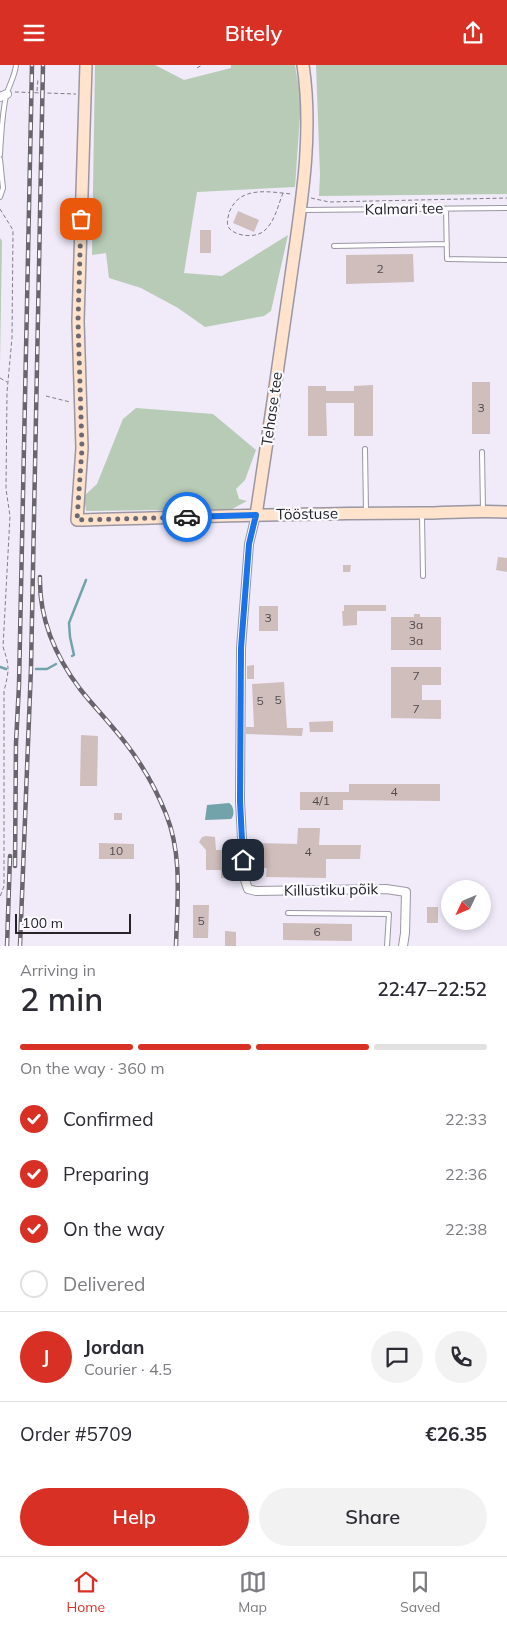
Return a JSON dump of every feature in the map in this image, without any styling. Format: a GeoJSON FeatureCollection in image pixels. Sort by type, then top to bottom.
{"type":"FeatureCollection","features":[{"type":"Feature","properties":{"kind":"street"},"geometry":{"type":"LineString","coordinates":[[81,403],[78,321],[86,65]]}},
{"type":"Feature","properties":{"kind":"street","name":"Tehase tee"},"geometry":{"type":"LineString","coordinates":[[240,754],[241,648],[249,544],[256,515],[302,196],[308,140],[307,90],[303,65]]}},
{"type":"Feature","properties":{"kind":"street","name":"Tööstuse"},"geometry":{"type":"LineString","coordinates":[[81,403],[82,448],[77,520],[483,510],[507,512]]}},
{"type":"Feature","properties":{"kind":"street","name":"Killustiku põik"},"geometry":{"type":"LineString","coordinates":[[240,754],[240,801],[244,877],[248,889],[256,891],[386,889],[406,892],[403,946]]}},
{"type":"Feature","properties":{"kind":"lane"},"geometry":{"type":"LineString","coordinates":[[0,197],[3,189],[0,157],[3,95],[15,73],[16,65]]}},
{"type":"Feature","properties":{"kind":"lane","name":"Kalmari tee"},"geometry":{"type":"LineString","coordinates":[[300,210],[507,208]]}},
{"type":"Feature","properties":{"kind":"lane"},"geometry":{"type":"LineString","coordinates":[[446,209],[447,259],[507,260]]}},
{"type":"Feature","properties":{"kind":"lane"},"geometry":{"type":"LineString","coordinates":[[334,246],[447,244]]}},
{"type":"Feature","properties":{"kind":"lane"},"geometry":{"type":"LineString","coordinates":[[365,449],[366,513]]}},
{"type":"Feature","properties":{"kind":"lane"},"geometry":{"type":"LineString","coordinates":[[482,453],[483,510]]}},
{"type":"Feature","properties":{"kind":"lane"},"geometry":{"type":"LineString","coordinates":[[422,513],[423,577]]}},
{"type":"Feature","properties":{"kind":"lane"},"geometry":{"type":"LineString","coordinates":[[288,913],[389,914],[387,946]]}},
{"type":"Feature","properties":{"kind":"path"},"geometry":{"type":"LineString","coordinates":[[198,68],[202,65]]}},
{"type":"Feature","properties":{"kind":"path"},"geometry":{"type":"LineString","coordinates":[[37,92],[38,78]]}},
{"type":"Feature","properties":{"kind":"path"},"geometry":{"type":"LineString","coordinates":[[3,95],[16,92],[84,94]]}},
{"type":"Feature","properties":{"kind":"path"},"geometry":{"type":"LineString","coordinates":[[282,193],[272,222],[266,230],[258,235],[240,234],[230,229],[227,224],[233,205],[244,195],[253,192],[282,193],[329,202],[507,199]]}},
{"type":"Feature","properties":{"kind":"path"},"geometry":{"type":"LineString","coordinates":[[0,209],[14,230],[6,489],[10,516],[3,647],[9,665],[4,691],[4,886],[0,897]]}},
{"type":"Feature","properties":{"kind":"path"},"geometry":{"type":"LineString","coordinates":[[0,378],[8,383]]}},
{"type":"Feature","properties":{"kind":"path"},"geometry":{"type":"LineString","coordinates":[[46,396],[64,402],[81,403]]}},
{"type":"Feature","properties":{"kind":"green space"},"geometry":{"type":"Polygon","coordinates":[[[95,65],[155,65],[184,80],[231,68],[231,65],[295,65],[301,101],[295,187],[197,192],[184,273],[222,276],[288,235],[271,311],[264,316],[205,327],[178,308],[141,288],[109,278],[106,253],[92,255],[95,65]]]}},
{"type":"Feature","properties":{"kind":"green space"},"geometry":{"type":"Polygon","coordinates":[[[316,65],[507,65],[507,194],[319,196],[320,174],[316,65]]]}},
{"type":"Feature","properties":{"kind":"green space"},"geometry":{"type":"Polygon","coordinates":[[[0,238],[2,241],[0,363],[0,238]]]}},
{"type":"Feature","properties":{"kind":"green space"},"geometry":{"type":"Polygon","coordinates":[[[136,408],[213,414],[256,450],[245,480],[236,489],[239,499],[247,501],[232,509],[86,511],[84,496],[97,484],[123,419],[136,408]]]}},
{"type":"Feature","properties":{"kind":"water"},"geometry":{"type":"Polygon","coordinates":[[[229,803],[233,811],[231,819],[205,820],[207,805],[229,803]]]}},
{"type":"Feature","properties":{"kind":"building"},"geometry":{"type":"Polygon","coordinates":[[[238,211],[259,220],[254,232],[233,223],[238,211]]]}},
{"type":"Feature","properties":{"kind":"building"},"geometry":{"type":"Polygon","coordinates":[[[200,230],[211,230],[211,253],[200,253],[200,230]]]}},
{"type":"Feature","properties":{"kind":"building"},"geometry":{"type":"Polygon","coordinates":[[[413,254],[414,282],[346,284],[346,255],[413,254]]]}},
{"type":"Feature","properties":{"kind":"building"},"geometry":{"type":"Polygon","coordinates":[[[472,382],[490,382],[490,434],[472,434],[472,382]]]}},
{"type":"Feature","properties":{"kind":"building"},"geometry":{"type":"Polygon","coordinates":[[[373,385],[373,436],[354,436],[354,403],[326,403],[327,436],[308,436],[308,386],[326,386],[326,391],[354,391],[354,386],[373,385]]]}},
{"type":"Feature","properties":{"kind":"building"},"geometry":{"type":"Polygon","coordinates":[[[498,557],[507,558],[507,572],[496,570],[498,557]]]}},
{"type":"Feature","properties":{"kind":"building"},"geometry":{"type":"Polygon","coordinates":[[[343,565],[351,565],[350,572],[343,572],[343,565]]]}},
{"type":"Feature","properties":{"kind":"building"},"geometry":{"type":"Polygon","coordinates":[[[344,605],[386,605],[386,611],[357,611],[357,625],[343,626],[342,611],[344,611],[344,605]]]}},
{"type":"Feature","properties":{"kind":"building"},"geometry":{"type":"Polygon","coordinates":[[[259,606],[278,606],[278,631],[259,631],[259,606]]]}},
{"type":"Feature","properties":{"kind":"building"},"geometry":{"type":"Polygon","coordinates":[[[414,614],[420,614],[420,617],[441,617],[441,650],[391,650],[391,617],[414,617],[414,614]]]}},
{"type":"Feature","properties":{"kind":"building"},"geometry":{"type":"Polygon","coordinates":[[[254,665],[254,679],[247,679],[247,666],[254,665]]]}},
{"type":"Feature","properties":{"kind":"building"},"geometry":{"type":"Polygon","coordinates":[[[391,667],[441,667],[441,685],[422,685],[422,700],[441,700],[441,719],[391,718],[391,667]]]}},
{"type":"Feature","properties":{"kind":"building"},"geometry":{"type":"Polygon","coordinates":[[[284,682],[287,728],[303,728],[302,736],[246,734],[246,727],[254,727],[252,684],[284,682]]]}},
{"type":"Feature","properties":{"kind":"building"},"geometry":{"type":"Polygon","coordinates":[[[333,721],[333,732],[310,732],[309,722],[333,721]]]}},
{"type":"Feature","properties":{"kind":"building"},"geometry":{"type":"Polygon","coordinates":[[[81,735],[98,736],[97,786],[80,786],[81,735]]]}},
{"type":"Feature","properties":{"kind":"building"},"geometry":{"type":"Polygon","coordinates":[[[349,784],[440,784],[440,801],[343,800],[343,810],[300,810],[300,792],[349,792],[349,784]]]}},
{"type":"Feature","properties":{"kind":"building"},"geometry":{"type":"Polygon","coordinates":[[[114,813],[122,813],[122,820],[114,820],[114,813]]]}},
{"type":"Feature","properties":{"kind":"building"},"geometry":{"type":"Polygon","coordinates":[[[298,828],[320,828],[319,845],[361,845],[360,859],[326,859],[326,878],[266,877],[267,868],[255,868],[256,843],[297,844],[298,828]]]}},
{"type":"Feature","properties":{"kind":"building"},"geometry":{"type":"Polygon","coordinates":[[[202,837],[215,837],[216,850],[234,850],[234,879],[221,878],[221,870],[206,870],[206,850],[199,842],[202,837]]]}},
{"type":"Feature","properties":{"kind":"building"},"geometry":{"type":"Polygon","coordinates":[[[99,843],[134,844],[134,859],[99,859],[99,843]]]}},
{"type":"Feature","properties":{"kind":"building"},"geometry":{"type":"Polygon","coordinates":[[[193,905],[209,905],[208,938],[193,938],[193,905]]]}},
{"type":"Feature","properties":{"kind":"building"},"geometry":{"type":"Polygon","coordinates":[[[427,907],[438,907],[438,923],[427,923],[427,907]]]}},
{"type":"Feature","properties":{"kind":"building"},"geometry":{"type":"Polygon","coordinates":[[[283,923],[352,924],[352,941],[283,940],[283,923]]]}},
{"type":"Feature","properties":{"kind":"building"},"geometry":{"type":"Polygon","coordinates":[[[225,931],[236,932],[236,946],[225,946],[225,931]]]}},
{"type":"Feature","properties":{"kind":"waterway"},"geometry":{"type":"LineString","coordinates":[[72,656],[74,655],[69,623],[86,580]]}},
{"type":"Feature","properties":{"kind":"waterway"},"geometry":{"type":"LineString","coordinates":[[36,669],[47,669],[56,664]]}},
{"type":"Feature","properties":{"kind":"waterway"},"geometry":{"type":"LineString","coordinates":[[0,667],[6,669]]}},
{"type":"Feature","properties":{"kind":"railway"},"geometry":{"type":"LineString","coordinates":[[15,866],[16,743],[19,685],[32,65]]}},
{"type":"Feature","properties":{"kind":"railway"},"geometry":{"type":"LineString","coordinates":[[20,946],[31,668],[43,65]]}},
{"type":"Feature","properties":{"kind":"railway"},"geometry":{"type":"LineString","coordinates":[[40,577],[42,607],[51,636],[63,664],[80,689],[138,761],[166,814],[175,846],[177,863],[176,946]]}},
{"type":"Feature","properties":{"kind":"railway"},"geometry":{"type":"LineString","coordinates":[[7,946],[10,856]]}},
{"type":"Feature","properties":{"kind":"way so far"},"geometry":{"type":"LineString","coordinates":[[81,219],[78,321],[82,448],[77,520],[187,517]]}},
{"type":"Feature","properties":{"kind":"route"},"geometry":{"type":"LineString","coordinates":[[187,517],[256,515],[249,544],[241,648],[240,801],[243,860]]}}]}
